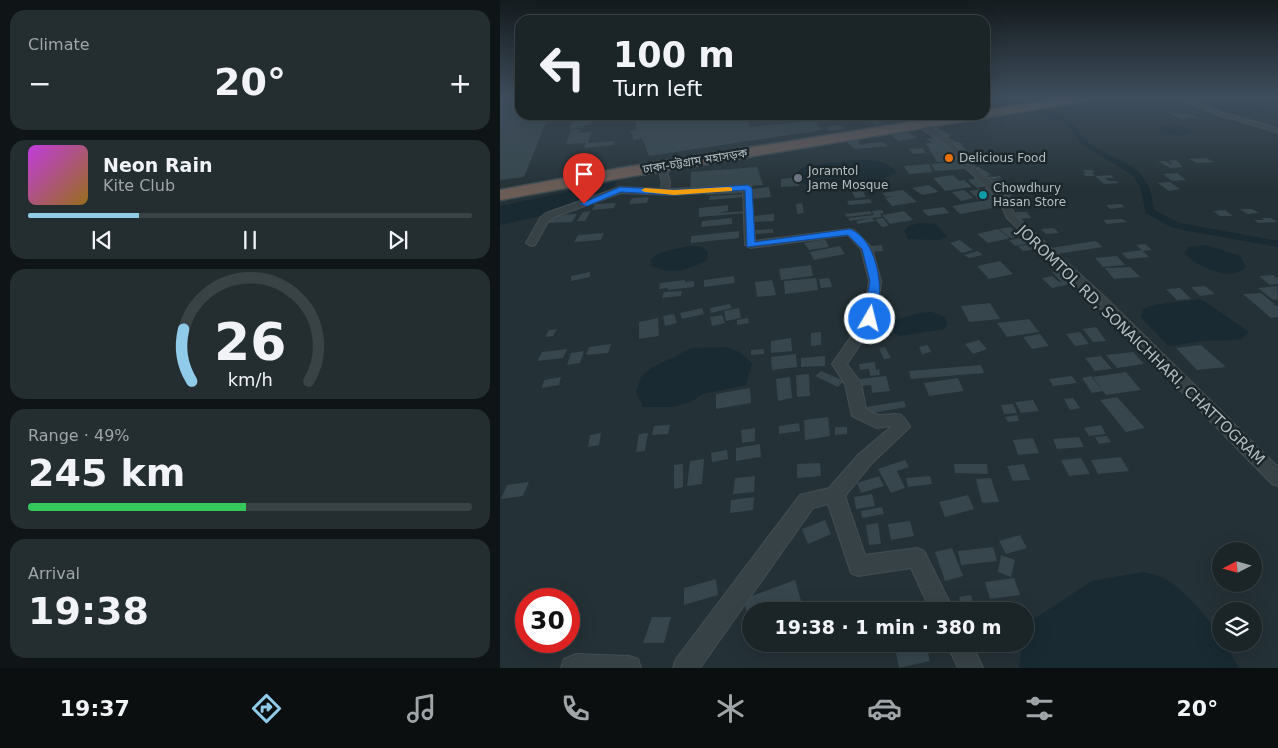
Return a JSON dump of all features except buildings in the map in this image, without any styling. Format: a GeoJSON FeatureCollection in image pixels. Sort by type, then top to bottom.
{"type":"FeatureCollection","features":[{"type":"Feature","properties":{"kind":"highway","name":"ঢাকা-চট্টগ্রাম মহাসড়ক"},"geometry":{"type":"LineString","coordinates":[[500,188],[864,129]]}},
{"type":"Feature","properties":{"kind":"highway","name":"ঢাকা-চট্টগ্রাম মহাসড়ক"},"geometry":{"type":"LineString","coordinates":[[500,195],[662,166],[896,129]]}},
{"type":"Feature","properties":{"kind":"street","name":"JOROMTOL RD, SONAICHHARI, CHATTOGRAM"},"geometry":{"type":"LineString","coordinates":[[928,129],[950,144],[965,163],[1004,201],[1011,216],[1102,302],[1278,479]]}},
{"type":"Feature","properties":{"kind":"street"},"geometry":{"type":"LineString","coordinates":[[662,166],[666,183],[664,192]]}},
{"type":"Feature","properties":{"kind":"street"},"geometry":{"type":"LineString","coordinates":[[620,190],[621,173]]}},
{"type":"Feature","properties":{"kind":"street"},"geometry":{"type":"LineString","coordinates":[[531,243],[544,220],[550,215],[620,190],[664,192],[748,188],[750,245],[850,232],[866,248],[875,281],[870,319],[839,364],[853,383],[858,412],[877,422],[895,418],[902,427],[866,459],[835,495],[807,501],[685,668]]}},
{"type":"Feature","properties":{"kind":"street"},"geometry":{"type":"LineString","coordinates":[[835,495],[858,566],[917,558],[939,602]]}},
{"type":"Feature","properties":{"kind":"street"},"geometry":{"type":"LineString","coordinates":[[964,652],[971,668]]}},
{"type":"Feature","properties":{"kind":"street"},"geometry":{"type":"LineString","coordinates":[[573,668],[576,666],[629,668]]}},
{"type":"Feature","properties":{"kind":"path"},"geometry":{"type":"LineString","coordinates":[[582,171],[586,182]]}},
{"type":"Feature","properties":{"kind":"water"},"geometry":{"type":"Polygon","coordinates":[[[1191,129],[1194,131],[1176,135],[1167,134],[1159,130],[1191,129]]]}},
{"type":"Feature","properties":{"kind":"water"},"geometry":{"type":"Polygon","coordinates":[[[857,160],[883,162],[897,172],[879,181],[815,188],[803,183],[798,170],[810,165],[857,160]]]}},
{"type":"Feature","properties":{"kind":"water"},"geometry":{"type":"Polygon","coordinates":[[[618,179],[614,187],[605,193],[536,217],[500,225],[500,206],[609,183],[618,179]]]}},
{"type":"Feature","properties":{"kind":"water"},"geometry":{"type":"Polygon","coordinates":[[[920,223],[936,224],[947,237],[939,240],[908,239],[904,231],[909,226],[920,223]]]}},
{"type":"Feature","properties":{"kind":"water"},"geometry":{"type":"Polygon","coordinates":[[[1206,245],[1240,256],[1246,267],[1235,273],[1223,273],[1200,265],[1185,253],[1189,247],[1206,245]]]}},
{"type":"Feature","properties":{"kind":"water"},"geometry":{"type":"Polygon","coordinates":[[[689,246],[702,247],[708,252],[707,260],[686,269],[673,271],[651,266],[651,259],[662,252],[689,246]]]}},
{"type":"Feature","properties":{"kind":"water"},"geometry":{"type":"Polygon","coordinates":[[[1201,299],[1249,332],[1241,340],[1204,341],[1168,346],[1141,317],[1143,309],[1154,305],[1201,299]]]}},
{"type":"Feature","properties":{"kind":"water"},"geometry":{"type":"Polygon","coordinates":[[[932,312],[944,316],[948,323],[945,329],[899,336],[892,332],[892,321],[919,313],[932,312]]]}},
{"type":"Feature","properties":{"kind":"water"},"geometry":{"type":"Polygon","coordinates":[[[727,347],[739,352],[752,363],[746,385],[703,394],[689,403],[670,407],[643,407],[636,391],[641,377],[651,368],[692,348],[727,347]]]}},
{"type":"Feature","properties":{"kind":"water"},"geometry":{"type":"Polygon","coordinates":[[[1143,572],[1166,579],[1191,600],[1212,625],[1212,652],[1230,652],[1239,668],[1019,668],[1021,652],[1034,652],[1034,619],[1092,581],[1143,572]]]}},
{"type":"Feature","properties":{"kind":"waterway"},"geometry":{"type":"LineString","coordinates":[[1074,129],[1083,142],[1091,148],[1130,168],[1137,174],[1145,187],[1149,211],[1177,226],[1278,244]]}},
{"type":"Feature","properties":{"kind":"slow traffic"},"geometry":{"type":"LineString","coordinates":[[645,190],[674,192],[729,189]]}},
{"type":"Feature","properties":{"kind":"place","name":"Delicious Food"},"geometry":{"type":"Point","coordinates":[949,158]}},
{"type":"Feature","properties":{"kind":"place","name":"Joramtol Jame Mosque"},"geometry":{"type":"Point","coordinates":[798,178]}},
{"type":"Feature","properties":{"kind":"place","name":"Chowdhury Hasan Store"},"geometry":{"type":"Point","coordinates":[983,195]}},
{"type":"Feature","properties":{"kind":"route"},"geometry":{"type":"LineString","coordinates":[[584,204],[620,190],[640,189],[674,192],[748,188],[750,245],[850,232],[866,248],[875,281],[870,319]]}}]}
